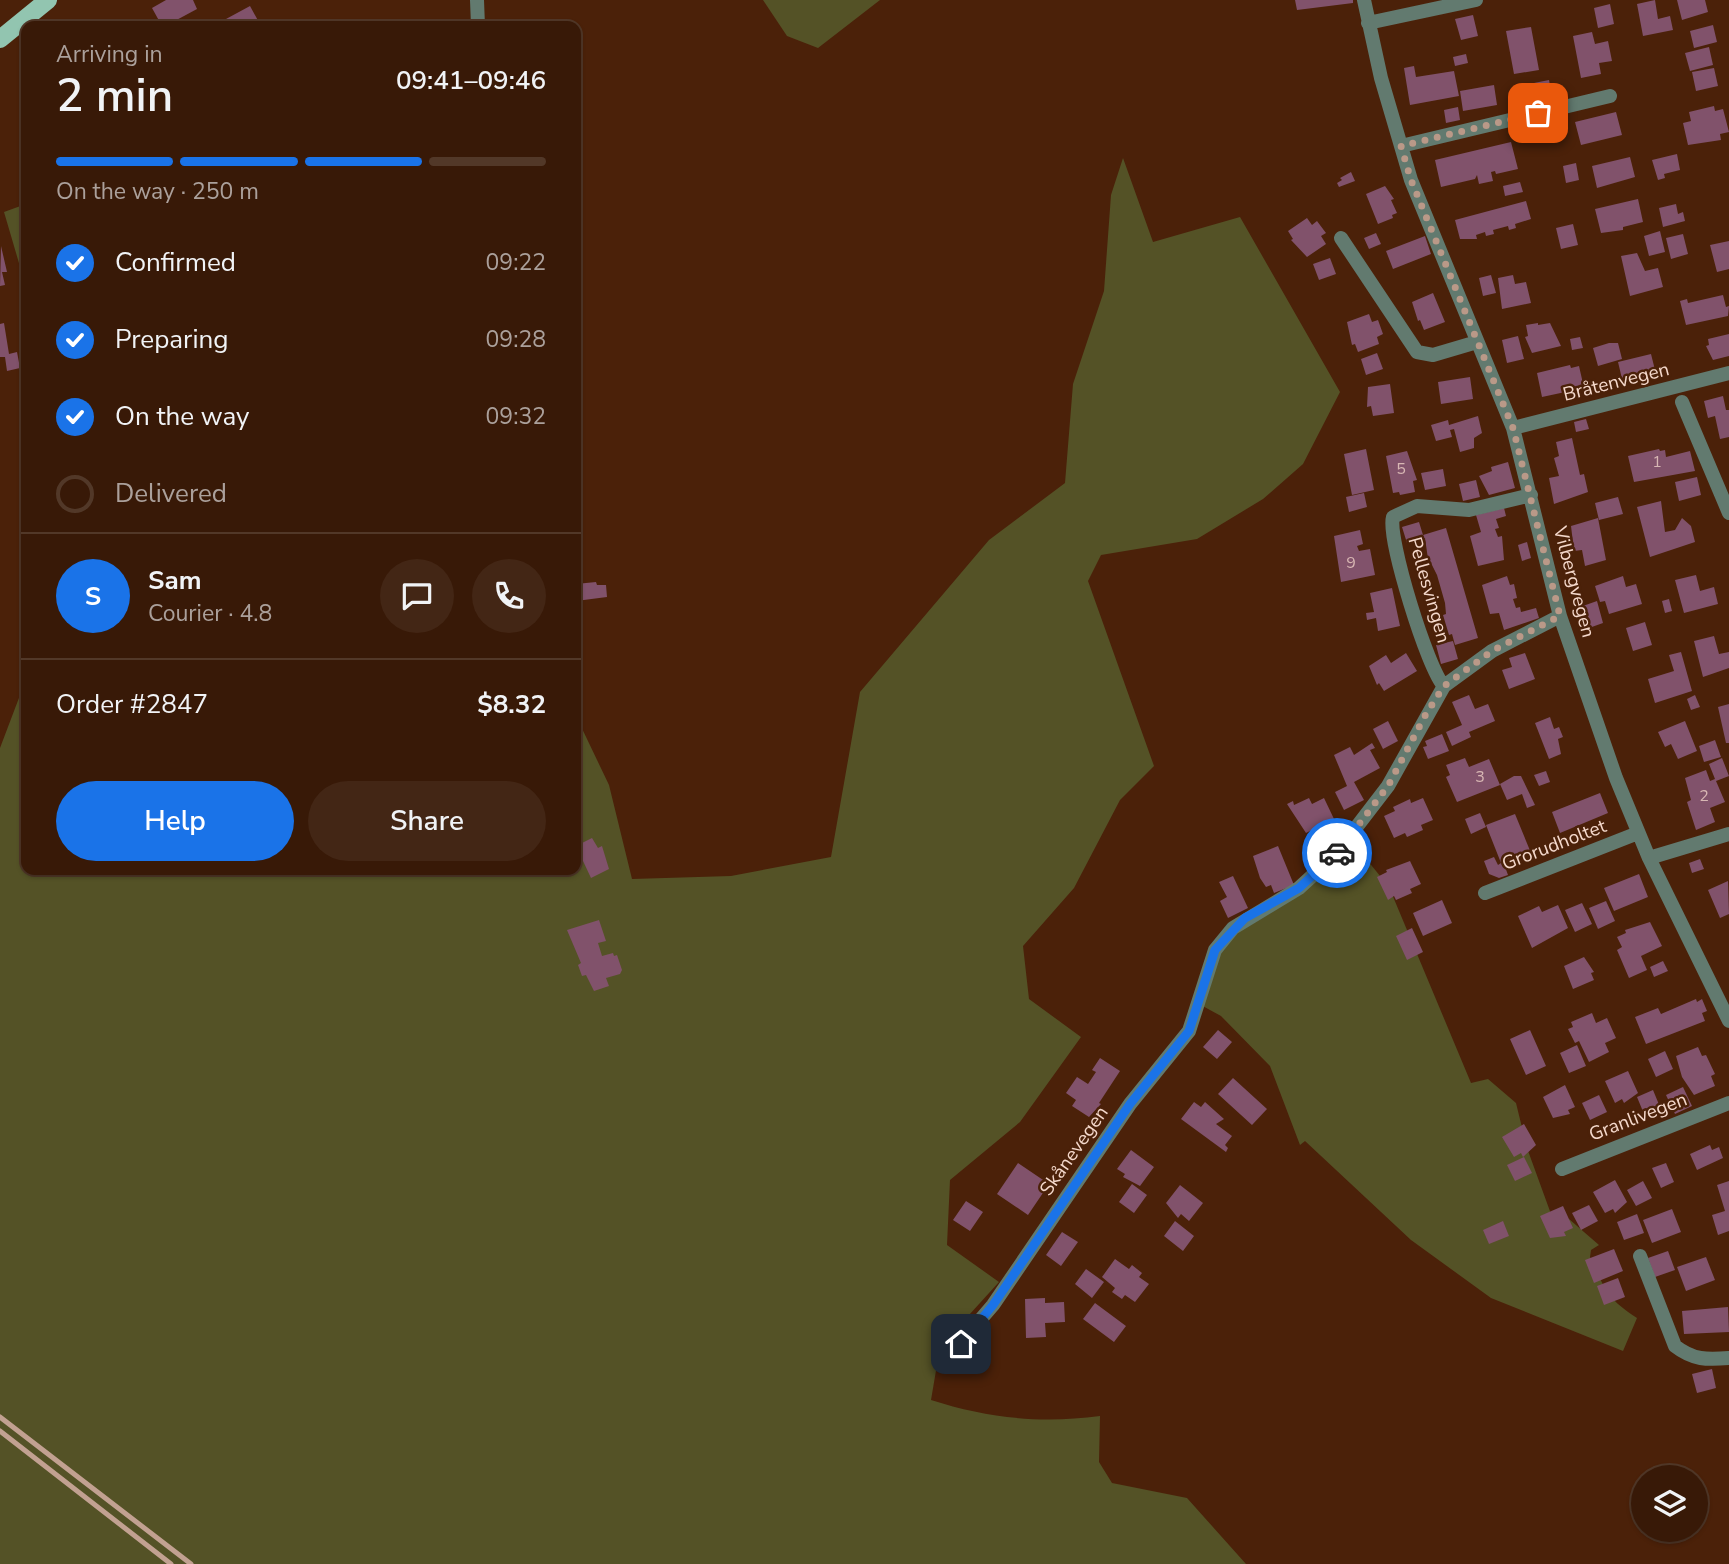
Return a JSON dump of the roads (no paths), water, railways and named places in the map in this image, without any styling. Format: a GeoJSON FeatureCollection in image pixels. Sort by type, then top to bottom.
{"type":"FeatureCollection","features":[{"type":"Feature","properties":{"kind":"main road"},"geometry":{"type":"LineString","coordinates":[[22,21],[48,0]]}},
{"type":"Feature","properties":{"kind":"main road"},"geometry":{"type":"LineString","coordinates":[[0,39],[21,22]]}},
{"type":"Feature","properties":{"kind":"street"},"geometry":{"type":"LineString","coordinates":[[477,0],[478,21]]}},
{"type":"Feature","properties":{"kind":"street","name":"Vilbergvegen"},"geometry":{"type":"LineString","coordinates":[[1364,0],[1411,180],[1513,428],[1560,616],[1616,778],[1649,858],[1729,1021]]}},
{"type":"Feature","properties":{"kind":"street"},"geometry":{"type":"LineString","coordinates":[[1368,23],[1476,0]]}},
{"type":"Feature","properties":{"kind":"street"},"geometry":{"type":"LineString","coordinates":[[1401,146],[1610,96]]}},
{"type":"Feature","properties":{"kind":"street"},"geometry":{"type":"LineString","coordinates":[[1341,238],[1417,352],[1433,355],[1477,342]]}},
{"type":"Feature","properties":{"kind":"street","name":"Bråtenvegen"},"geometry":{"type":"LineString","coordinates":[[1513,428],[1729,373]]}},
{"type":"Feature","properties":{"kind":"street"},"geometry":{"type":"LineString","coordinates":[[1682,402],[1729,513]]}},
{"type":"Feature","properties":{"kind":"street","name":"Pellesvingen"},"geometry":{"type":"LineString","coordinates":[[1444,686],[1434,675],[1422,641],[1398,558],[1391,525],[1393,517],[1418,506],[1469,510],[1531,495]]}},
{"type":"Feature","properties":{"kind":"street","name":"Skånevegen"},"geometry":{"type":"LineString","coordinates":[[950,1355],[993,1305],[1123,1115],[1189,1031],[1215,950],[1245,918],[1299,888],[1335,855],[1388,786],[1444,686],[1492,651],[1560,616]]}},
{"type":"Feature","properties":{"kind":"street","name":"Grorudholtet"},"geometry":{"type":"LineString","coordinates":[[1485,893],[1638,832]]}},
{"type":"Feature","properties":{"kind":"street"},"geometry":{"type":"LineString","coordinates":[[1649,858],[1729,834]]}},
{"type":"Feature","properties":{"kind":"street","name":"Granlivegen"},"geometry":{"type":"LineString","coordinates":[[1562,1169],[1729,1103]]}},
{"type":"Feature","properties":{"kind":"street"},"geometry":{"type":"LineString","coordinates":[[1640,1256],[1675,1346],[1686,1354],[1703,1360],[1729,1358]]}},
{"type":"Feature","properties":{"kind":"railway"},"geometry":{"type":"LineString","coordinates":[[0,1417],[191,1564]]}},
{"type":"Feature","properties":{"kind":"railway"},"geometry":{"type":"LineString","coordinates":[[0,1431],[171,1564]]}}]}
